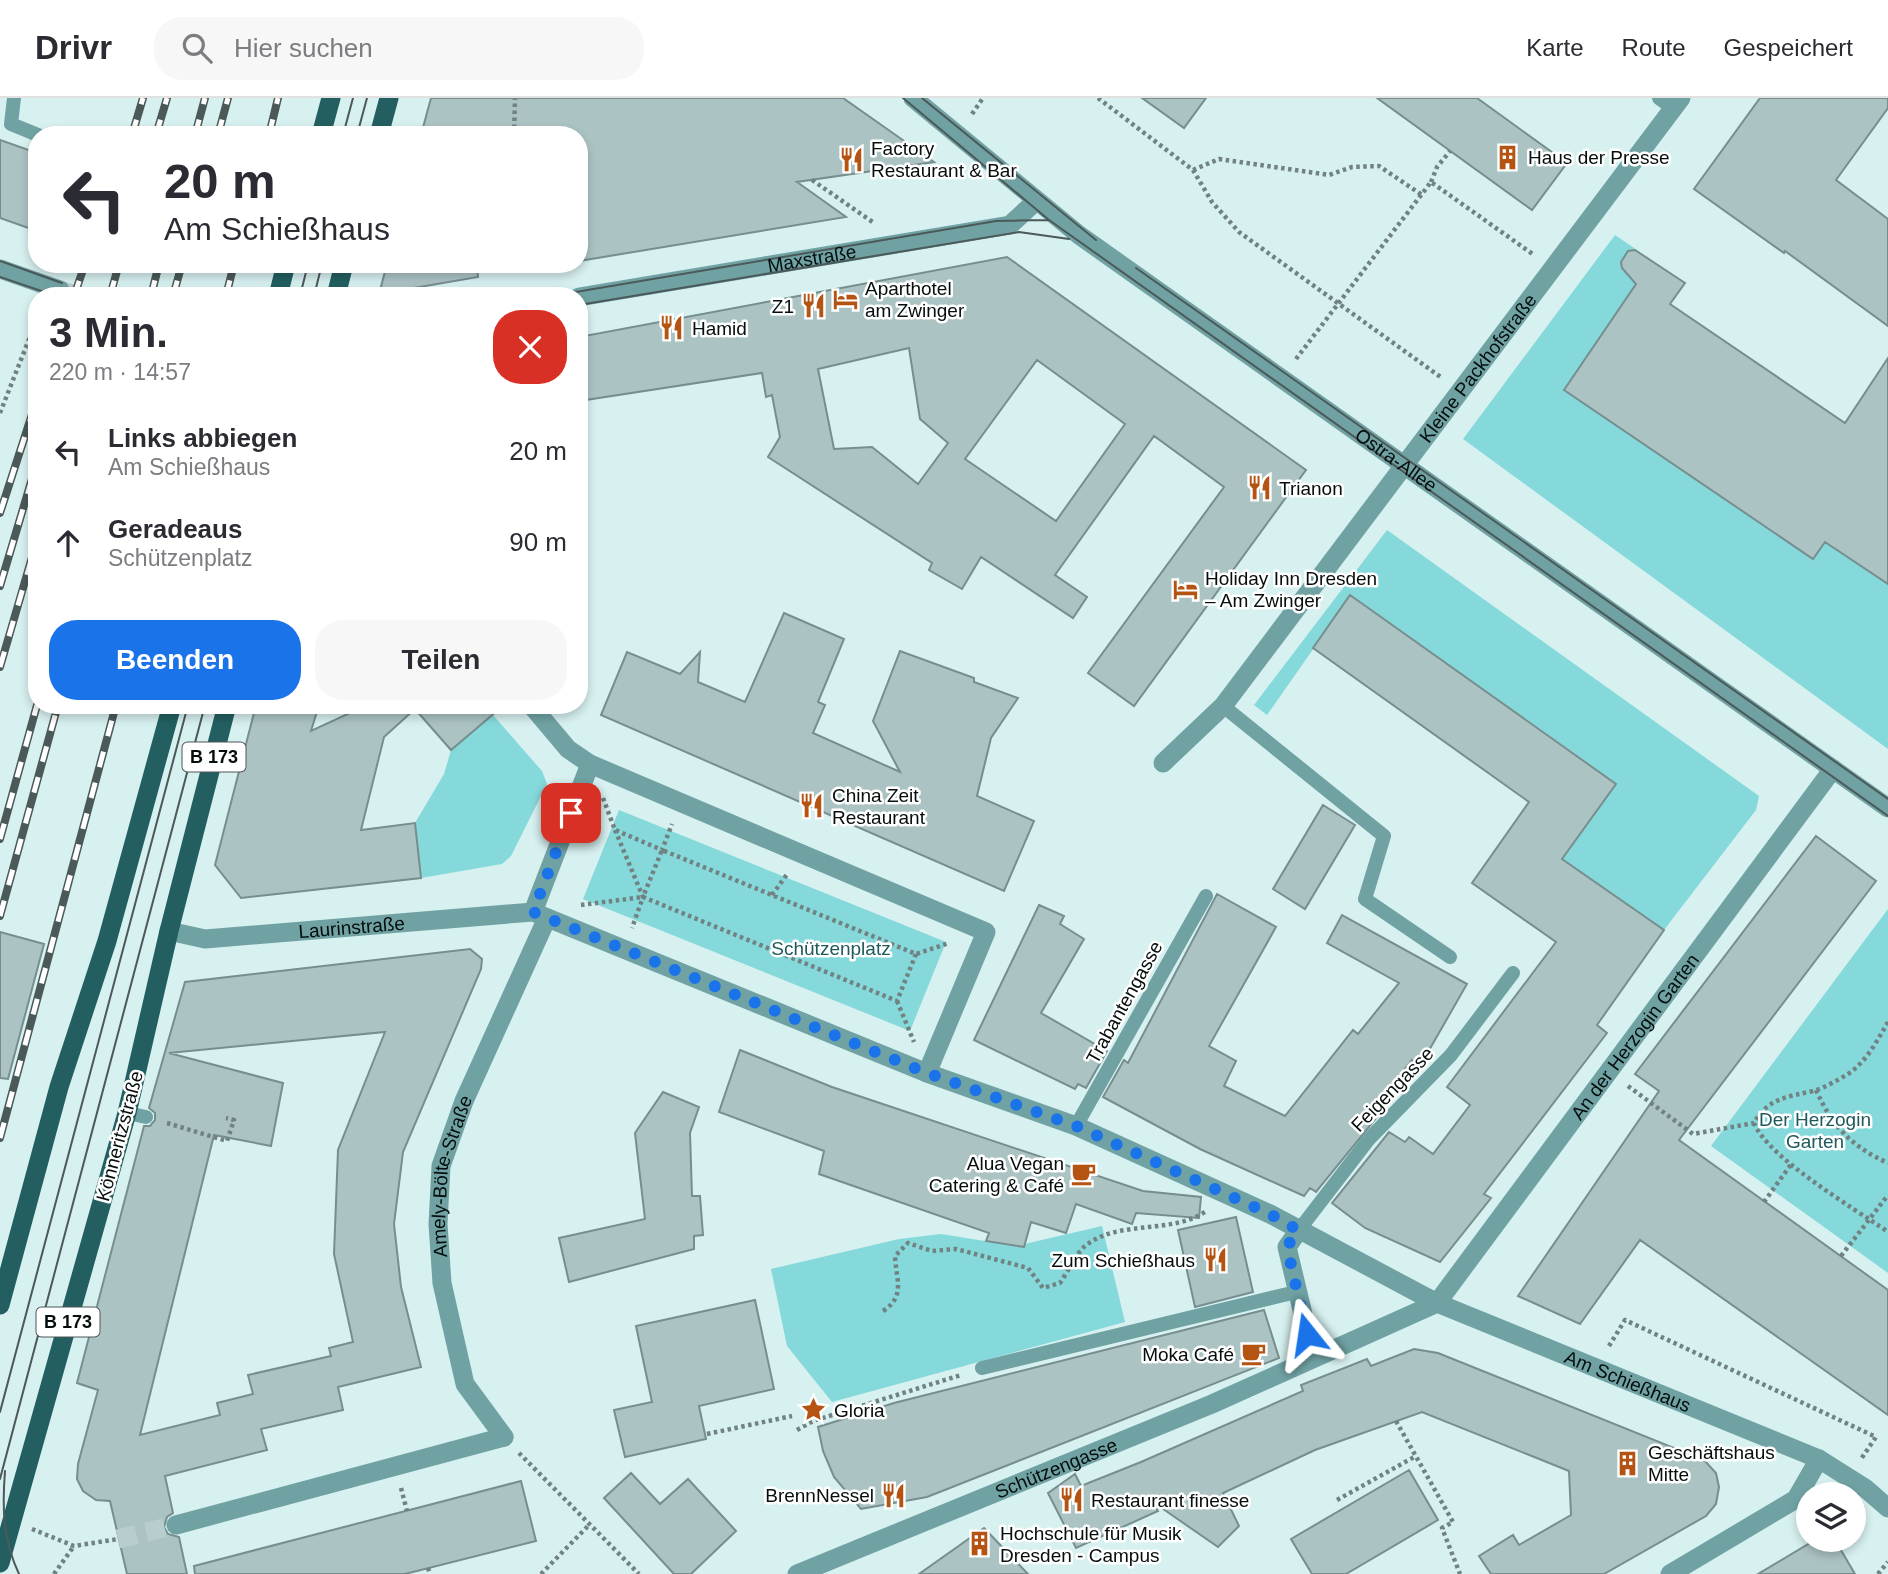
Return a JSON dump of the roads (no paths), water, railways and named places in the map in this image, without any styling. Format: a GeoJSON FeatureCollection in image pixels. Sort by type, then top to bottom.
{"type":"FeatureCollection","features":[{"type":"Feature","properties":{"kind":"main road"},"geometry":{"type":"LineString","coordinates":[[323,126],[331,98]]}},
{"type":"Feature","properties":{"kind":"main road"},"geometry":{"type":"LineString","coordinates":[[381,126],[389,98]]}},
{"type":"Feature","properties":{"kind":"main road","name":"B 173"},"geometry":{"type":"LineString","coordinates":[[0,1305],[59,1087],[107,941],[170,714]]}},
{"type":"Feature","properties":{"kind":"main road","name":"Könneritzstraße"},"geometry":{"type":"LineString","coordinates":[[0,1563],[137,1115],[169,931],[226,714]]}},
{"type":"Feature","properties":{"kind":"street","name":"Ostra-Allee"},"geometry":{"type":"LineString","coordinates":[[913,98],[1036,201],[1888,808]]}},
{"type":"Feature","properties":{"kind":"street","name":"Kleine Packhofstraße"},"geometry":{"type":"LineString","coordinates":[[1163,763],[1223,706],[1554,270],[1671,102]]}},
{"type":"Feature","properties":{"kind":"street","name":"Maxstraße"},"geometry":{"type":"LineString","coordinates":[[588,296],[1010,225],[1036,201]]}},
{"type":"Feature","properties":{"kind":"street"},"geometry":{"type":"LineString","coordinates":[[0,269],[51,287]]}},
{"type":"Feature","properties":{"kind":"street"},"geometry":{"type":"LineString","coordinates":[[539,714],[568,749],[590,764],[985,932],[927,1073],[540,915],[590,764]]}},
{"type":"Feature","properties":{"kind":"street","name":"An der Herzogin Garten"},"geometry":{"type":"LineString","coordinates":[[1437,1303],[1833,769]]}},
{"type":"Feature","properties":{"kind":"street","name":"Laurinstraße"},"geometry":{"type":"LineString","coordinates":[[169,931],[205,939],[540,915]]}},
{"type":"Feature","properties":{"kind":"street","name":"Amely-Bölte-Straße"},"geometry":{"type":"LineString","coordinates":[[176,1525],[504,1437],[465,1384],[442,1283],[438,1224],[441,1166],[464,1101],[540,915]]}},
{"type":"Feature","properties":{"kind":"street","name":"Am Schießhaus"},"geometry":{"type":"LineString","coordinates":[[927,1073],[1076,1126],[1298,1230],[1437,1303],[1819,1459],[1888,1508]]}},
{"type":"Feature","properties":{"kind":"street"},"geometry":{"type":"LineString","coordinates":[[1298,1230],[1287,1247],[1313,1356],[1437,1303]]}},
{"type":"Feature","properties":{"kind":"street","name":"Schützengasse"},"geometry":{"type":"LineString","coordinates":[[797,1574],[1212,1404],[1313,1356]]}},
{"type":"Feature","properties":{"kind":"street"},"geometry":{"type":"LineString","coordinates":[[1670,1574],[1796,1499],[1819,1459]]}},
{"type":"Feature","properties":{"kind":"lane"},"geometry":{"type":"LineString","coordinates":[[14,98],[11,124],[28,131]]}},
{"type":"Feature","properties":{"kind":"lane"},"geometry":{"type":"LineString","coordinates":[[1223,706],[1384,836],[1365,900],[1450,957]]}},
{"type":"Feature","properties":{"kind":"lane","name":"Trabantengasse"},"geometry":{"type":"LineString","coordinates":[[1076,1126],[1206,896]]}},
{"type":"Feature","properties":{"kind":"lane","name":"Feigengasse"},"geometry":{"type":"LineString","coordinates":[[1298,1230],[1369,1139],[1451,1055],[1513,973]]}},
{"type":"Feature","properties":{"kind":"lane"},"geometry":{"type":"LineString","coordinates":[[982,1368],[1296,1292]]}},
{"type":"Feature","properties":{"kind":"tunnel"},"geometry":{"type":"LineString","coordinates":[[118,1539],[176,1525]]}},
{"type":"Feature","properties":{"kind":"tram line"},"geometry":{"type":"LineString","coordinates":[[345,126],[353,98]]}},
{"type":"Feature","properties":{"kind":"tram line"},"geometry":{"type":"LineString","coordinates":[[359,126],[367,98]]}},
{"type":"Feature","properties":{"kind":"tram line"},"geometry":{"type":"LineString","coordinates":[[903,98],[1049,220],[1888,816]]}},
{"type":"Feature","properties":{"kind":"tram line"},"geometry":{"type":"LineString","coordinates":[[922,98],[1096,240]]}},
{"type":"Feature","properties":{"kind":"tram line"},"geometry":{"type":"LineString","coordinates":[[588,290],[996,221],[1049,220]]}},
{"type":"Feature","properties":{"kind":"tram line"},"geometry":{"type":"LineString","coordinates":[[588,304],[1019,232],[1069,239]]}},
{"type":"Feature","properties":{"kind":"tram line"},"geometry":{"type":"LineString","coordinates":[[0,261],[28,271]]}},
{"type":"Feature","properties":{"kind":"tram line"},"geometry":{"type":"LineString","coordinates":[[1136,268],[1888,799]]}},
{"type":"Feature","properties":{"kind":"tram line"},"geometry":{"type":"LineString","coordinates":[[34,273],[62,283]]}},
{"type":"Feature","properties":{"kind":"tram line"},"geometry":{"type":"LineString","coordinates":[[302,287],[306,273]]}},
{"type":"Feature","properties":{"kind":"tram line"},"geometry":{"type":"LineString","coordinates":[[316,287],[320,273]]}},
{"type":"Feature","properties":{"kind":"tram line"},"geometry":{"type":"LineString","coordinates":[[0,277],[29,287]]}},
{"type":"Feature","properties":{"kind":"tram line"},"geometry":{"type":"LineString","coordinates":[[0,1412],[186,714]]}},
{"type":"Feature","properties":{"kind":"tram line"},"geometry":{"type":"LineString","coordinates":[[0,1479],[203,714]]}},
{"type":"Feature","properties":{"kind":"tram line"},"geometry":{"type":"LineString","coordinates":[[5,1471],[5,1524],[19,1574]]}},
{"type":"Feature","properties":{"kind":"railway"},"geometry":{"type":"LineString","coordinates":[[135,126],[143,98]]}},
{"type":"Feature","properties":{"kind":"railway"},"geometry":{"type":"LineString","coordinates":[[159,126],[167,98]]}},
{"type":"Feature","properties":{"kind":"railway"},"geometry":{"type":"LineString","coordinates":[[197,126],[205,98]]}},
{"type":"Feature","properties":{"kind":"railway"},"geometry":{"type":"LineString","coordinates":[[220,126],[228,98]]}},
{"type":"Feature","properties":{"kind":"railway"},"geometry":{"type":"LineString","coordinates":[[271,126],[278,98]]}},
{"type":"Feature","properties":{"kind":"railway"},"geometry":{"type":"LineString","coordinates":[[77,287],[82,273]]}},
{"type":"Feature","properties":{"kind":"railway"},"geometry":{"type":"LineString","coordinates":[[113,287],[116,273]]}},
{"type":"Feature","properties":{"kind":"railway"},"geometry":{"type":"LineString","coordinates":[[153,287],[157,273]]}},
{"type":"Feature","properties":{"kind":"railway"},"geometry":{"type":"LineString","coordinates":[[176,287],[179,273]]}},
{"type":"Feature","properties":{"kind":"railway"},"geometry":{"type":"LineString","coordinates":[[228,287],[232,273]]}},
{"type":"Feature","properties":{"kind":"railway"},"geometry":{"type":"LineString","coordinates":[[0,513],[28,427]]}},
{"type":"Feature","properties":{"kind":"railway"},"geometry":{"type":"LineString","coordinates":[[0,586],[28,492]]}},
{"type":"Feature","properties":{"kind":"railway"},"geometry":{"type":"LineString","coordinates":[[0,667],[28,571]]}},
{"type":"Feature","properties":{"kind":"railway"},"geometry":{"type":"LineString","coordinates":[[0,839],[35,714]]}},
{"type":"Feature","properties":{"kind":"railway"},"geometry":{"type":"LineString","coordinates":[[0,916],[56,714]]}},
{"type":"Feature","properties":{"kind":"railway"},"geometry":{"type":"LineString","coordinates":[[0,1138],[114,714]]}},
{"type":"Feature","properties":{"kind":"place","name":"Haus der Presse"},"geometry":{"type":"Point","coordinates":[1508,157]}},
{"type":"Feature","properties":{"kind":"place","name":"Factory Restaurant & Bar"},"geometry":{"type":"Point","coordinates":[851,159]}},
{"type":"Feature","properties":{"kind":"place","name":"Aparthotel am Zwinger"},"geometry":{"type":"Point","coordinates":[845,299]}},
{"type":"Feature","properties":{"kind":"place","name":"Z1"},"geometry":{"type":"Point","coordinates":[814,306]}},
{"type":"Feature","properties":{"kind":"place","name":"Hamid"},"geometry":{"type":"Point","coordinates":[672,328]}},
{"type":"Feature","properties":{"kind":"place","name":"Trianon"},"geometry":{"type":"Point","coordinates":[1259,488]}},
{"type":"Feature","properties":{"kind":"place","name":"Holiday Inn Dresden – Am Zwinger"},"geometry":{"type":"Point","coordinates":[1185,589]}},
{"type":"Feature","properties":{"kind":"place","name":"China Zeit Restaurant"},"geometry":{"type":"Point","coordinates":[812,806]}},
{"type":"Feature","properties":{"kind":"place","name":"Alua Vegan Catering & Café"},"geometry":{"type":"Point","coordinates":[1084,1174]}},
{"type":"Feature","properties":{"kind":"place","name":"Zum Schießhaus"},"geometry":{"type":"Point","coordinates":[1215,1260]}},
{"type":"Feature","properties":{"kind":"place","name":"Moka Café"},"geometry":{"type":"Point","coordinates":[1254,1354]}},
{"type":"Feature","properties":{"kind":"place","name":"Gloria"},"geometry":{"type":"Point","coordinates":[814,1410]}},
{"type":"Feature","properties":{"kind":"place","name":"Geschäftshaus Mitte"},"geometry":{"type":"Point","coordinates":[1628,1463]}},
{"type":"Feature","properties":{"kind":"place","name":"BrennNessel"},"geometry":{"type":"Point","coordinates":[894,1495]}},
{"type":"Feature","properties":{"kind":"place","name":"Restaurant finesse"},"geometry":{"type":"Point","coordinates":[1071,1500]}},
{"type":"Feature","properties":{"kind":"place","name":"Hochschule für Musik Dresden - Campus"},"geometry":{"type":"Point","coordinates":[980,1544]}},
{"type":"Feature","properties":{"kind":"park label","name":"Schützenplatz"},"geometry":{"type":"Point","coordinates":[831,948]}},
{"type":"Feature","properties":{"kind":"park label","name":"Der Herzogin Garten"},"geometry":{"type":"Point","coordinates":[1815,1130]}}]}
